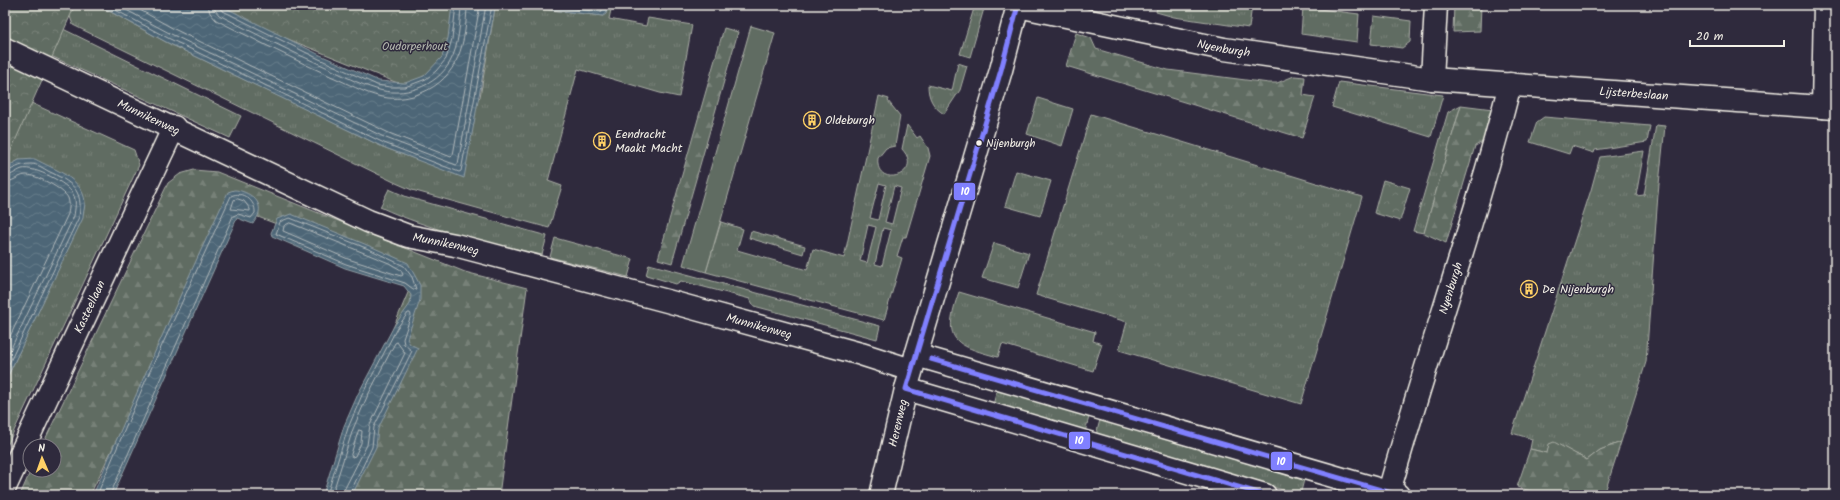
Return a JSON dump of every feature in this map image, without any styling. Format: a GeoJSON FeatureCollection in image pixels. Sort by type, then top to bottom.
{"type":"FeatureCollection","features":[{"type":"Feature","properties":{"kind":"street","name":"Nyenburgh"},"geometry":{"type":"LineString","coordinates":[[1018,5],[1224,49],[1432,79]]}},
{"type":"Feature","properties":{"kind":"street","name":"Herenweg"},"geometry":{"type":"LineString","coordinates":[[881,495],[911,371],[1001,70],[1018,5]]}},
{"type":"Feature","properties":{"kind":"street"},"geometry":{"type":"LineString","coordinates":[[1432,79],[1436,5]]}},
{"type":"Feature","properties":{"kind":"street"},"geometry":{"type":"LineString","coordinates":[[1825,5],[1829,108]]}},
{"type":"Feature","properties":{"kind":"street","name":"Munnikenweg"},"geometry":{"type":"LineString","coordinates":[[5,49],[174,127],[368,221],[408,236],[455,245],[583,278],[862,354],[911,371]]}},
{"type":"Feature","properties":{"kind":"street","name":"Lijsterbeslaan"},"geometry":{"type":"LineString","coordinates":[[1432,79],[1829,108]]}},
{"type":"Feature","properties":{"kind":"street","name":"Nyenburgh"},"geometry":{"type":"LineString","coordinates":[[911,371],[1392,494],[1409,420],[1496,141],[1510,84]]}},
{"type":"Feature","properties":{"kind":"street","name":"Kasteellaan"},"geometry":{"type":"LineString","coordinates":[[5,487],[174,127]]}},
{"type":"Feature","properties":{"kind":"street"},"geometry":{"type":"LineString","coordinates":[[911,371],[1265,495]]}},
{"type":"Feature","properties":{"kind":"green space"},"geometry":{"type":"Polygon","coordinates":[[[5,5],[14,5],[241,116],[230,138],[5,35],[5,5]]]}},
{"type":"Feature","properties":{"kind":"green space"},"geometry":{"type":"Polygon","coordinates":[[[5,5],[75,5],[5,164],[5,5]]]}},
{"type":"Feature","properties":{"kind":"green space"},"geometry":{"type":"Polygon","coordinates":[[[66,5],[98,5],[166,42],[383,147],[418,160],[480,97],[495,8],[497,5],[509,5],[603,16],[608,5],[612,5],[609,19],[646,26],[648,18],[692,25],[679,97],[660,93],[578,69],[548,181],[562,186],[549,228],[412,190],[396,183],[73,25],[66,5]]]}},
{"type":"Feature","properties":{"kind":"green space","name":"Oudorperhout"},"geometry":{"type":"Polygon","coordinates":[[[203,5],[470,5],[425,94],[203,5]]]}},
{"type":"Feature","properties":{"kind":"green space"},"geometry":{"type":"Polygon","coordinates":[[[975,5],[985,5],[970,57],[960,54],[975,5]]]}},
{"type":"Feature","properties":{"kind":"green space"},"geometry":{"type":"Polygon","coordinates":[[[1158,5],[1252,5],[1249,28],[1174,17],[1156,12],[1158,5]]]}},
{"type":"Feature","properties":{"kind":"green space"},"geometry":{"type":"Polygon","coordinates":[[[1454,5],[1481,5],[1480,31],[1453,32],[1454,5]]]}},
{"type":"Feature","properties":{"kind":"green space"},"geometry":{"type":"Polygon","coordinates":[[[1303,7],[1359,14],[1357,42],[1301,34],[1303,7]]]}},
{"type":"Feature","properties":{"kind":"green space"},"geometry":{"type":"Polygon","coordinates":[[[1374,16],[1411,21],[1410,42],[1402,48],[1371,44],[1374,16]]]}},
{"type":"Feature","properties":{"kind":"green space"},"geometry":{"type":"Polygon","coordinates":[[[751,26],[775,33],[706,272],[683,265],[751,26]]]}},
{"type":"Feature","properties":{"kind":"green space"},"geometry":{"type":"Polygon","coordinates":[[[724,28],[738,32],[672,263],[658,259],[724,28]]]}},
{"type":"Feature","properties":{"kind":"green space"},"geometry":{"type":"Polygon","coordinates":[[[1076,33],[1091,38],[1096,49],[1168,70],[1269,83],[1277,83],[1294,76],[1305,77],[1303,95],[1315,97],[1302,138],[1066,66],[1076,33]]]}},
{"type":"Feature","properties":{"kind":"green space"},"geometry":{"type":"Polygon","coordinates":[[[958,63],[967,66],[960,90],[944,114],[932,102],[928,85],[952,91],[958,63]]]}},
{"type":"Feature","properties":{"kind":"green space"},"geometry":{"type":"Polygon","coordinates":[[[1339,82],[1443,95],[1431,137],[1332,107],[1339,82]]]}},
{"type":"Feature","properties":{"kind":"green space"},"geometry":{"type":"Polygon","coordinates":[[[5,91],[134,150],[139,165],[5,450],[5,382],[82,218],[85,203],[62,173],[52,168],[19,160],[5,168],[5,91]]]}},
{"type":"Feature","properties":{"kind":"green space"},"geometry":{"type":"Polygon","coordinates":[[[879,96],[889,99],[888,101],[900,116],[895,146],[886,148],[878,158],[879,168],[883,174],[890,176],[898,175],[904,172],[908,166],[908,158],[902,149],[907,125],[917,138],[920,136],[928,148],[930,156],[906,237],[903,237],[897,256],[902,258],[884,320],[706,272],[721,222],[743,229],[737,250],[807,270],[813,249],[844,258],[879,96]],[[879,183],[870,218],[878,220],[886,185],[879,183]],[[894,186],[885,222],[892,224],[901,188],[894,186]],[[868,225],[860,261],[867,263],[876,227],[868,225]],[[883,228],[875,264],[882,266],[891,230],[883,228]]]}},
{"type":"Feature","properties":{"kind":"green space"},"geometry":{"type":"Polygon","coordinates":[[[1038,98],[1073,109],[1062,146],[1027,134],[1038,98]]]}},
{"type":"Feature","properties":{"kind":"green space"},"geometry":{"type":"Polygon","coordinates":[[[1461,105],[1424,233],[1413,231],[1448,112],[1461,105]]]}},
{"type":"Feature","properties":{"kind":"green space"},"geometry":{"type":"Polygon","coordinates":[[[1461,105],[1493,109],[1487,140],[1475,146],[1446,243],[1424,233],[1461,105]]]}},
{"type":"Feature","properties":{"kind":"green space"},"geometry":{"type":"Polygon","coordinates":[[[1091,114],[1362,197],[1301,404],[1119,350],[1127,322],[1036,295],[1091,114]]]}},
{"type":"Feature","properties":{"kind":"green space"},"geometry":{"type":"Polygon","coordinates":[[[1544,117],[1650,126],[1647,142],[1595,150],[1594,153],[1572,146],[1569,154],[1530,142],[1537,122],[1544,117]]]}},
{"type":"Feature","properties":{"kind":"green space"},"geometry":{"type":"Polygon","coordinates":[[[1656,125],[1665,126],[1658,194],[1646,362],[1621,442],[1600,450],[1587,460],[1554,443],[1547,453],[1530,449],[1532,439],[1512,433],[1591,190],[1600,157],[1644,151],[1636,196],[1644,195],[1656,125]]]}},
{"type":"Feature","properties":{"kind":"green space"},"geometry":{"type":"Polygon","coordinates":[[[194,170],[217,172],[465,272],[527,288],[499,495],[329,495],[352,426],[415,276],[230,205],[90,495],[20,495],[27,478],[62,478],[62,438],[46,438],[168,183],[180,174],[194,170]]]}},
{"type":"Feature","properties":{"kind":"green space"},"geometry":{"type":"Polygon","coordinates":[[[1016,171],[1051,181],[1040,216],[1005,206],[1016,171]]]}},
{"type":"Feature","properties":{"kind":"green space"},"geometry":{"type":"Polygon","coordinates":[[[1383,180],[1410,188],[1400,221],[1374,213],[1383,180]]]}},
{"type":"Feature","properties":{"kind":"green space"},"geometry":{"type":"Polygon","coordinates":[[[389,189],[407,197],[547,236],[542,255],[439,229],[419,223],[380,207],[389,189]]]}},
{"type":"Feature","properties":{"kind":"green space"},"geometry":{"type":"Polygon","coordinates":[[[751,231],[805,246],[803,254],[749,238],[751,231]]]}},
{"type":"Feature","properties":{"kind":"green space"},"geometry":{"type":"Polygon","coordinates":[[[555,238],[633,259],[628,277],[550,257],[555,238]]]}},
{"type":"Feature","properties":{"kind":"green space"},"geometry":{"type":"Polygon","coordinates":[[[994,243],[1029,253],[1018,288],[982,278],[994,243]]]}},
{"type":"Feature","properties":{"kind":"green space"},"geometry":{"type":"Polygon","coordinates":[[[649,264],[880,326],[877,339],[754,306],[750,299],[681,281],[676,284],[646,275],[649,264]]]}},
{"type":"Feature","properties":{"kind":"green space"},"geometry":{"type":"Polygon","coordinates":[[[959,292],[1095,332],[1093,341],[1102,344],[1093,371],[1002,344],[998,357],[971,349],[961,344],[955,338],[952,330],[954,308],[959,292]]]}},
{"type":"Feature","properties":{"kind":"green space"},"geometry":{"type":"Polygon","coordinates":[[[997,390],[1089,417],[1085,432],[993,405],[997,390]]]}},
{"type":"Feature","properties":{"kind":"green space"},"geometry":{"type":"Polygon","coordinates":[[[1100,420],[1304,480],[1300,495],[1096,435],[1100,420]]]}},
{"type":"Feature","properties":{"kind":"green space"},"geometry":{"type":"Polygon","coordinates":[[[1554,442],[1587,460],[1600,450],[1621,442],[1604,495],[1544,495],[1517,487],[1530,449],[1547,453],[1549,444],[1554,442]]]}},
{"type":"Feature","properties":{"kind":"water"},"geometry":{"type":"Polygon","coordinates":[[[98,5],[220,5],[318,54],[379,81],[405,83],[424,76],[442,57],[448,38],[452,5],[497,5],[495,8],[464,178],[383,147],[166,42],[98,5]]]}},
{"type":"Feature","properties":{"kind":"water"},"geometry":{"type":"Polygon","coordinates":[[[509,5],[609,5],[606,14],[603,16],[509,5]]]}},
{"type":"Feature","properties":{"kind":"water"},"geometry":{"type":"Polygon","coordinates":[[[35,159],[73,180],[83,194],[85,206],[83,218],[5,382],[5,168],[19,160],[35,159]]]}},
{"type":"Feature","properties":{"kind":"water"},"geometry":{"type":"Polygon","coordinates":[[[234,190],[248,194],[255,199],[259,207],[258,215],[253,224],[237,218],[113,495],[93,495],[210,230],[228,192],[234,190]]]}},
{"type":"Feature","properties":{"kind":"water"},"geometry":{"type":"Polygon","coordinates":[[[291,214],[408,263],[420,285],[420,300],[407,339],[410,344],[418,348],[378,429],[376,447],[352,495],[323,495],[344,426],[358,394],[394,326],[410,304],[411,295],[404,286],[345,268],[272,236],[271,233],[277,219],[291,214]]]}},
{"type":"Feature","properties":{"kind":"transit line","name":"10"},"geometry":{"type":"LineString","coordinates":[[1018,5],[1001,70],[906,389],[1265,495]]}},
{"type":"Feature","properties":{"kind":"transit line","name":"10"},"geometry":{"type":"LineString","coordinates":[[931,359],[1398,495]]}},
{"type":"Feature","properties":{"kind":"place","name":"Oldeburgh"},"geometry":{"type":"Point","coordinates":[812,120]}},
{"type":"Feature","properties":{"kind":"place","name":"Eendracht Maakt Macht"},"geometry":{"type":"Point","coordinates":[602,141]}},
{"type":"Feature","properties":{"kind":"place","name":"Nijenburgh"},"geometry":{"type":"Point","coordinates":[979,143]}},
{"type":"Feature","properties":{"kind":"place","name":"De Nijenburgh"},"geometry":{"type":"Point","coordinates":[1529,289]}}]}
